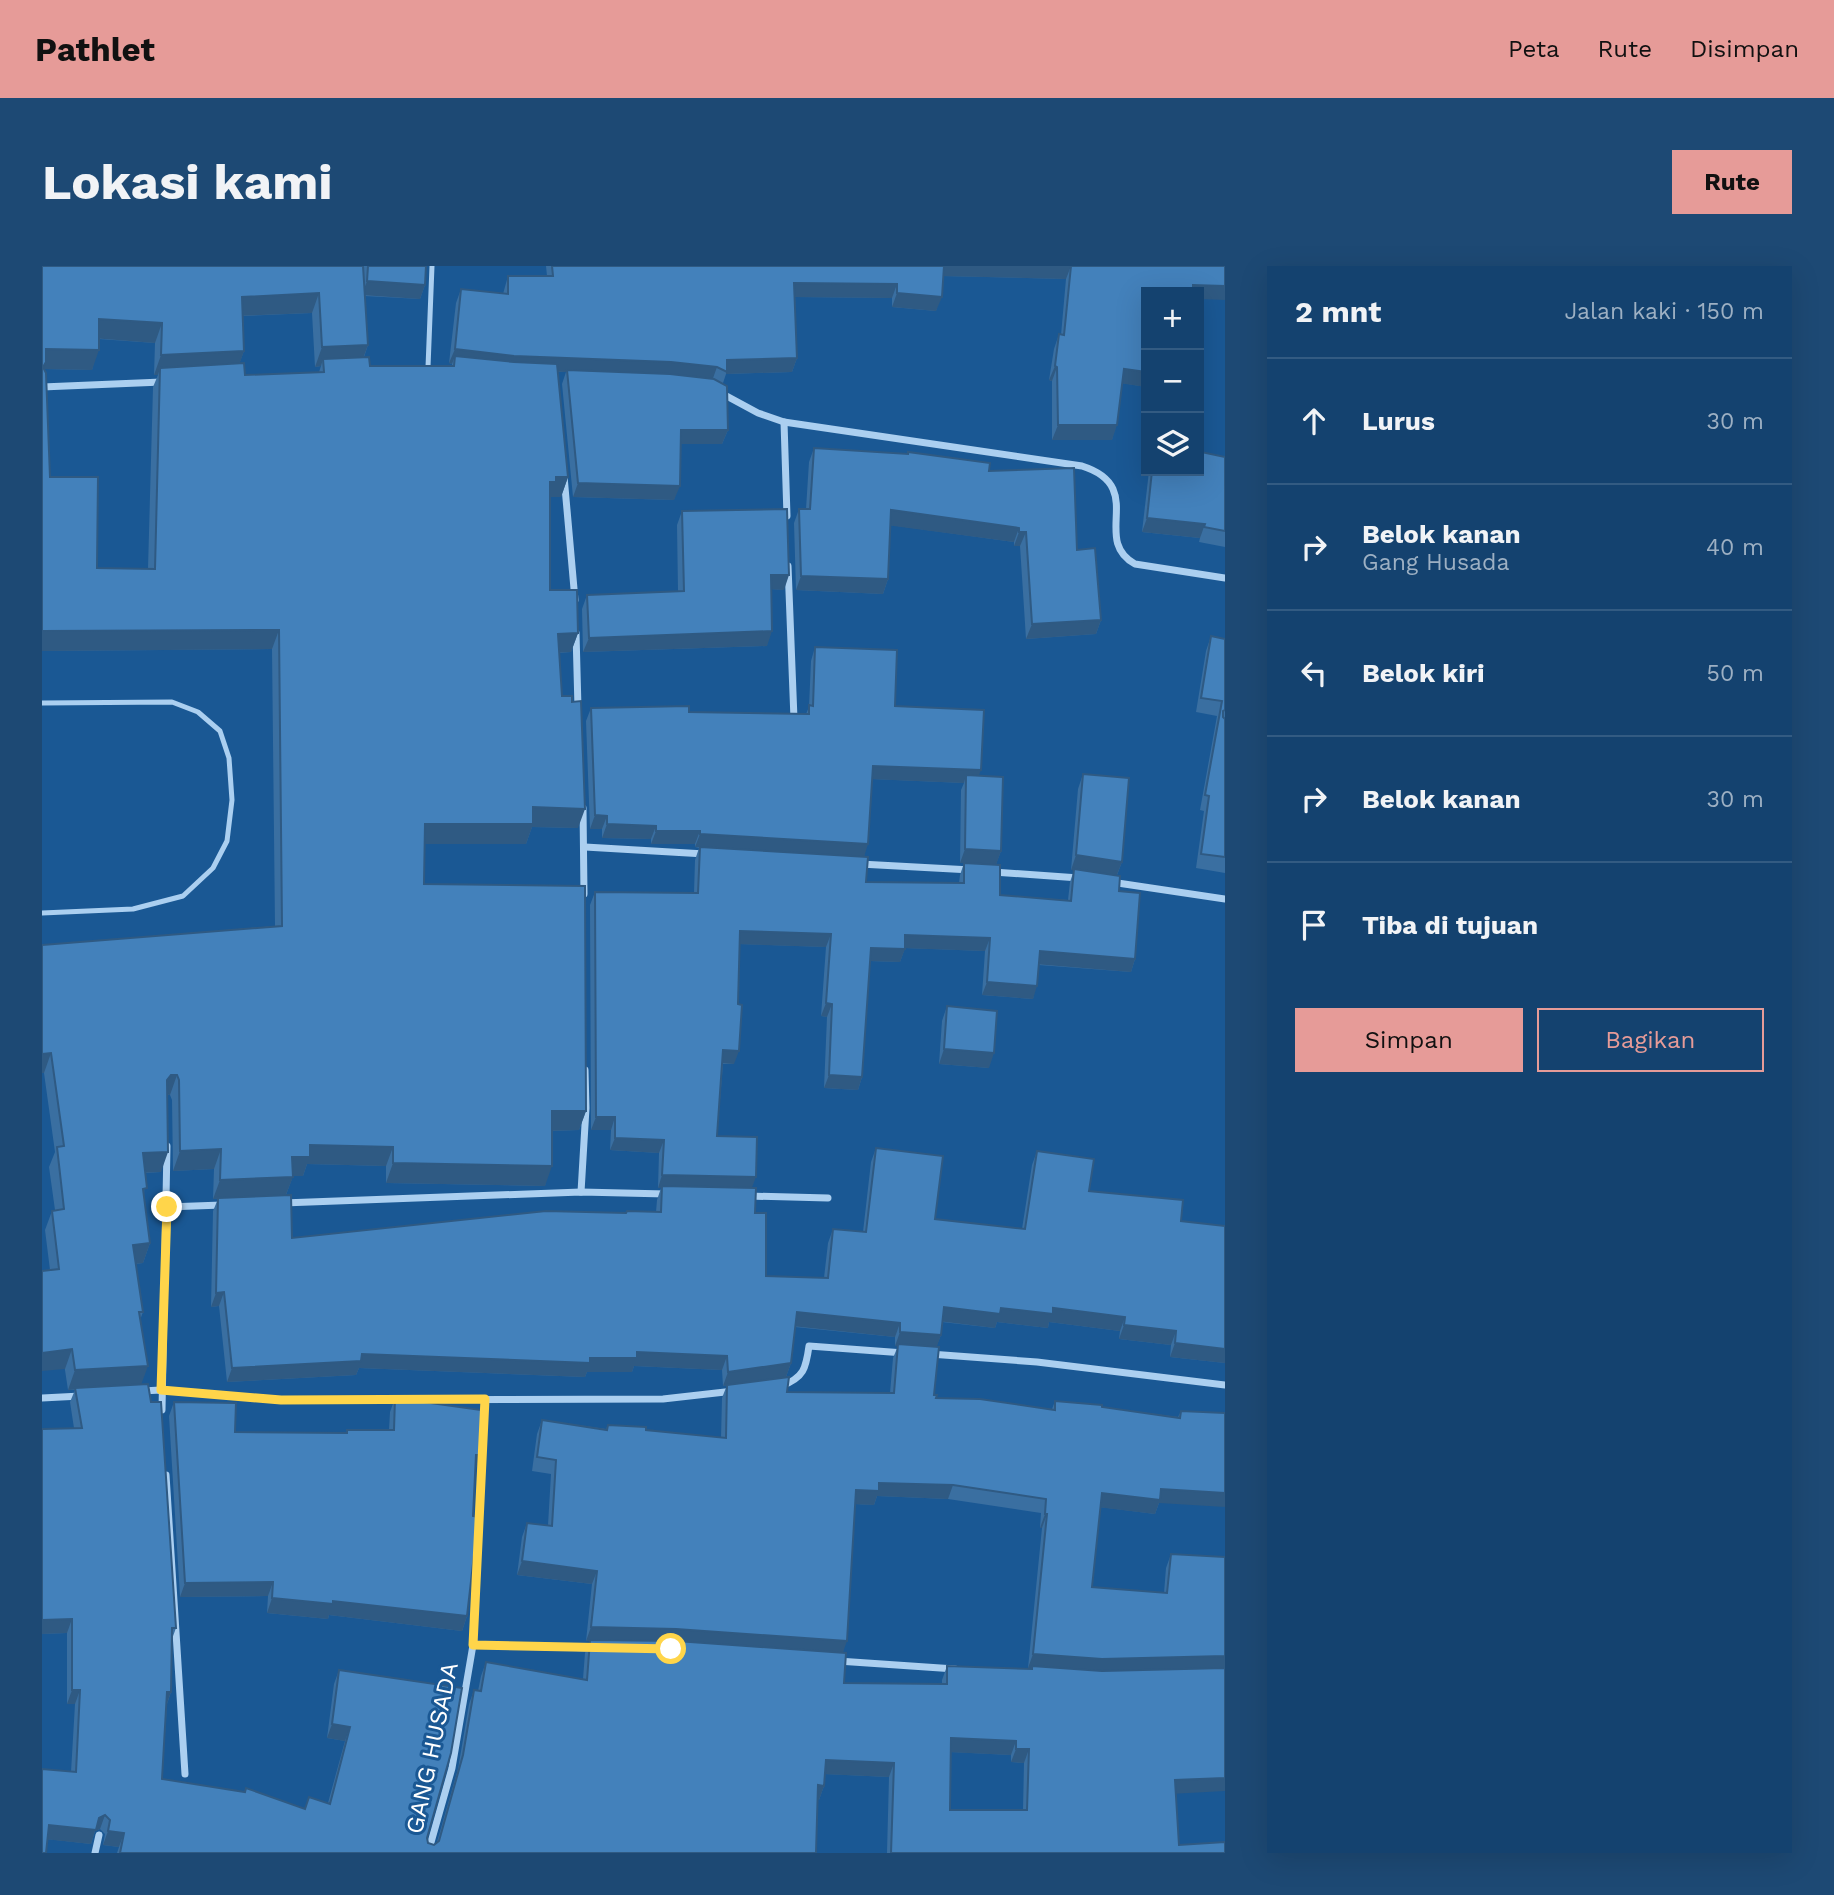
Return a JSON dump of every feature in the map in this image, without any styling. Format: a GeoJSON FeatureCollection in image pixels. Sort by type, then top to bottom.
{"type":"FeatureCollection","features":[{"type":"Feature","properties":{"kind":"street"},"geometry":{"type":"LineString","coordinates":[[415,368],[442,369]]}},
{"type":"Feature","properties":{"kind":"street"},"geometry":{"type":"LineString","coordinates":[[42,387],[172,381]]}},
{"type":"Feature","properties":{"kind":"street"},"geometry":{"type":"LineString","coordinates":[[711,387],[758,413],[783,422],[1082,466],[1098,471],[1109,480],[1114,491],[1117,504],[1116,540],[1124,558],[1135,564],[1225,578]]}},
{"type":"Feature","properties":{"kind":"street"},"geometry":{"type":"LineString","coordinates":[[783,422],[787,530]]}},
{"type":"Feature","properties":{"kind":"street"},"geometry":{"type":"LineString","coordinates":[[564,472],[575,610]]}},
{"type":"Feature","properties":{"kind":"street"},"geometry":{"type":"LineString","coordinates":[[788,557],[794,719]]}},
{"type":"Feature","properties":{"kind":"street"},"geometry":{"type":"LineString","coordinates":[[575,623],[579,721]]}},
{"type":"Feature","properties":{"kind":"street"},"geometry":{"type":"LineString","coordinates":[[582,798],[584,898]]}},
{"type":"Feature","properties":{"kind":"street"},"geometry":{"type":"LineString","coordinates":[[585,847],[719,855]]}},
{"type":"Feature","properties":{"kind":"street"},"geometry":{"type":"LineString","coordinates":[[853,863],[975,871]]}},
{"type":"Feature","properties":{"kind":"street"},"geometry":{"type":"LineString","coordinates":[[989,872],[1083,878]]}},
{"type":"Feature","properties":{"kind":"street"},"geometry":{"type":"LineString","coordinates":[[1096,880],[1225,899]]}},
{"type":"Feature","properties":{"kind":"street"},"geometry":{"type":"LineString","coordinates":[[581,1192],[586,1108],[585,1055]]}},
{"type":"Feature","properties":{"kind":"street"},"geometry":{"type":"LineString","coordinates":[[162,1417],[167,1140]]}},
{"type":"Feature","properties":{"kind":"street"},"geometry":{"type":"LineString","coordinates":[[278,1203],[581,1192],[677,1194]]}},
{"type":"Feature","properties":{"kind":"street"},"geometry":{"type":"LineString","coordinates":[[746,1196],[828,1198]]}},
{"type":"Feature","properties":{"kind":"street"},"geometry":{"type":"LineString","coordinates":[[167,1207],[236,1205]]}},
{"type":"Feature","properties":{"kind":"street"},"geometry":{"type":"LineString","coordinates":[[770,1388],[785,1385],[803,1373],[809,1346],[1037,1362],[1225,1385]]}},
{"type":"Feature","properties":{"kind":"street"},"geometry":{"type":"LineString","coordinates":[[134,1392],[161,1390],[281,1400],[663,1399],[743,1390]]}},
{"type":"Feature","properties":{"kind":"street"},"geometry":{"type":"LineString","coordinates":[[42,1398],[95,1395]]}},
{"type":"Feature","properties":{"kind":"street","name":"GANG HUSADA"},"geometry":{"type":"LineString","coordinates":[[428,1853],[452,1768],[473,1645],[485,1399]]}},
{"type":"Feature","properties":{"kind":"street"},"geometry":{"type":"LineString","coordinates":[[166,1472],[185,1774]]}},
{"type":"Feature","properties":{"kind":"street"},"geometry":{"type":"LineString","coordinates":[[473,1645],[605,1648]]}},
{"type":"Feature","properties":{"kind":"street"},"geometry":{"type":"LineString","coordinates":[[822,1660],[960,1669]]}},
{"type":"Feature","properties":{"kind":"street"},"geometry":{"type":"LineString","coordinates":[[95,1853],[99,1835]]}},
{"type":"Feature","properties":{"kind":"lane"},"geometry":{"type":"LineString","coordinates":[[429,367],[432,266]]}},
{"type":"Feature","properties":{"kind":"lane"},"geometry":{"type":"LineString","coordinates":[[42,702],[172,702],[198,712],[220,731],[229,758],[232,800],[227,841],[213,868],[183,896],[133,909],[42,913]]}},
{"type":"Feature","properties":{"kind":"building"},"geometry":{"type":"Polygon","coordinates":[[[42,266],[363,266],[368,345],[322,347],[319,293],[242,297],[244,351],[161,355],[162,323],[99,319],[99,350],[46,349],[46,362],[43,367],[46,373],[50,477],[98,477],[97,568],[155,569],[160,368],[244,363],[245,375],[324,372],[323,359],[369,357],[370,366],[454,366],[455,356],[557,364],[568,477],[556,477],[556,482],[550,482],[550,590],[577,590],[578,633],[558,634],[562,696],[572,696],[572,702],[581,701],[585,809],[533,807],[533,824],[425,824],[424,884],[585,886],[586,1111],[552,1111],[552,1166],[393,1163],[393,1147],[310,1145],[310,1157],[292,1157],[293,1177],[220,1180],[221,1149],[180,1151],[179,1080],[177,1075],[171,1075],[167,1080],[168,1152],[143,1153],[147,1188],[143,1189],[150,1243],[133,1245],[143,1312],[139,1312],[148,1366],[75,1370],[72,1349],[42,1353],[42,1271],[59,1269],[52,1211],[64,1209],[57,1147],[64,1146],[51,1053],[42,1054],[42,945],[282,926],[279,630],[42,631],[42,266]]]}},
{"type":"Feature","properties":{"kind":"building"},"geometry":{"type":"Polygon","coordinates":[[[368,266],[426,266],[425,285],[367,281],[368,266]]]}},
{"type":"Feature","properties":{"kind":"building"},"geometry":{"type":"Polygon","coordinates":[[[552,266],[944,266],[942,297],[897,293],[897,284],[794,283],[797,358],[727,360],[727,372],[717,367],[671,362],[514,356],[455,349],[461,289],[508,294],[508,276],[553,276],[552,266]]]}},
{"type":"Feature","properties":{"kind":"building"},"geometry":{"type":"Polygon","coordinates":[[[1071,266],[1225,266],[1225,286],[1141,287],[1141,371],[1124,369],[1117,425],[1058,425],[1055,366],[1059,334],[1064,335],[1071,266]]]}},
{"type":"Feature","properties":{"kind":"building"},"geometry":{"type":"Polygon","coordinates":[[[567,370],[670,374],[714,379],[727,386],[728,430],[681,430],[680,486],[578,483],[567,370]]]}},
{"type":"Feature","properties":{"kind":"building"},"geometry":{"type":"Polygon","coordinates":[[[814,448],[908,452],[990,463],[989,471],[1074,468],[1077,550],[1095,548],[1101,620],[1032,624],[1026,532],[1019,532],[1019,528],[891,510],[888,579],[801,576],[799,509],[810,509],[814,448]]]}},
{"type":"Feature","properties":{"kind":"building"},"geometry":{"type":"Polygon","coordinates":[[[1204,453],[1225,457],[1225,531],[1204,527],[1205,524],[1147,518],[1151,476],[1204,476],[1204,453]]]}},
{"type":"Feature","properties":{"kind":"building"},"geometry":{"type":"Polygon","coordinates":[[[787,509],[789,575],[771,575],[772,631],[589,638],[587,595],[684,591],[682,511],[787,509]]]}},
{"type":"Feature","properties":{"kind":"building"},"geometry":{"type":"Polygon","coordinates":[[[1211,636],[1225,639],[1225,857],[1201,854],[1209,796],[1205,795],[1222,701],[1201,698],[1211,636]]]}},
{"type":"Feature","properties":{"kind":"building"},"geometry":{"type":"Polygon","coordinates":[[[815,647],[897,650],[895,706],[984,710],[981,770],[873,766],[868,844],[700,834],[700,831],[656,831],[656,826],[607,824],[607,816],[595,815],[591,708],[689,706],[689,712],[809,714],[809,705],[813,706],[815,647]]]}},
{"type":"Feature","properties":{"kind":"building"},"geometry":{"type":"Polygon","coordinates":[[[1083,774],[1129,778],[1122,862],[1076,855],[1083,774]]]}},
{"type":"Feature","properties":{"kind":"building"},"geometry":{"type":"Polygon","coordinates":[[[966,775],[1003,777],[1001,851],[965,849],[966,775]]]}},
{"type":"Feature","properties":{"kind":"building"},"geometry":{"type":"Polygon","coordinates":[[[700,847],[868,857],[866,882],[964,883],[964,863],[1000,865],[1000,895],[1071,901],[1074,869],[1120,876],[1119,891],[1140,893],[1135,959],[1040,951],[1037,986],[987,982],[990,938],[905,935],[905,949],[871,948],[862,1077],[829,1075],[832,1004],[826,1003],[831,934],[740,931],[738,1004],[742,1005],[739,1051],[723,1050],[717,1136],[757,1137],[756,1177],[662,1175],[664,1140],[615,1138],[615,1117],[596,1117],[595,892],[698,893],[700,847]]]}},
{"type":"Feature","properties":{"kind":"building"},"geometry":{"type":"Polygon","coordinates":[[[947,1006],[997,1011],[994,1053],[944,1049],[947,1006]]]}},
{"type":"Feature","properties":{"kind":"building"},"geometry":{"type":"Polygon","coordinates":[[[876,1148],[943,1156],[935,1219],[1025,1229],[1037,1151],[1094,1159],[1089,1191],[1183,1200],[1181,1221],[1225,1226],[1225,1349],[1175,1343],[1176,1331],[1124,1325],[1125,1317],[1053,1308],[1053,1314],[1001,1308],[1000,1314],[944,1307],[941,1335],[900,1332],[900,1323],[797,1312],[791,1363],[728,1372],[727,1356],[637,1352],[637,1358],[590,1358],[590,1363],[362,1354],[361,1361],[232,1368],[224,1292],[216,1293],[218,1198],[291,1195],[292,1238],[546,1211],[661,1212],[662,1186],[756,1188],[755,1213],[766,1213],[766,1276],[828,1278],[833,1229],[866,1232],[876,1148]]]}},
{"type":"Feature","properties":{"kind":"building"},"geometry":{"type":"Polygon","coordinates":[[[898,1344],[939,1347],[934,1395],[937,1395],[936,1398],[980,1399],[1055,1410],[1055,1401],[1102,1405],[1180,1418],[1181,1411],[1225,1413],[1225,1493],[1161,1489],[1160,1500],[1102,1493],[1092,1587],[1167,1593],[1171,1554],[1225,1557],[1225,1656],[1102,1659],[1033,1654],[1047,1514],[1046,1499],[953,1485],[879,1483],[879,1491],[856,1490],[847,1641],[676,1629],[591,1627],[597,1571],[522,1561],[527,1523],[552,1526],[556,1460],[537,1457],[542,1420],[607,1430],[608,1425],[646,1427],[646,1430],[726,1438],[727,1385],[789,1377],[787,1392],[894,1393],[898,1344]]]}},
{"type":"Feature","properties":{"kind":"building"},"geometry":{"type":"Polygon","coordinates":[[[148,1384],[151,1402],[161,1402],[176,1628],[172,1628],[171,1692],[167,1692],[162,1779],[245,1792],[246,1788],[305,1809],[309,1797],[330,1804],[350,1727],[332,1724],[339,1670],[462,1688],[451,1753],[427,1838],[428,1843],[434,1845],[439,1841],[463,1755],[474,1690],[481,1691],[486,1662],[587,1680],[590,1640],[676,1641],[846,1653],[844,1683],[947,1684],[947,1666],[1032,1669],[1032,1666],[1102,1671],[1225,1668],[1225,1778],[1175,1780],[1179,1845],[1225,1842],[1225,1853],[891,1853],[894,1763],[826,1760],[824,1786],[818,1785],[816,1853],[120,1853],[124,1833],[108,1831],[110,1820],[105,1815],[99,1818],[96,1830],[49,1825],[46,1853],[42,1853],[42,1769],[76,1772],[80,1690],[72,1690],[72,1619],[42,1620],[42,1429],[82,1428],[75,1388],[148,1384]],[[951,1738],[950,1810],[1027,1810],[1029,1749],[1016,1749],[1016,1741],[951,1738]]]}},
{"type":"Feature","properties":{"kind":"building"},"geometry":{"type":"Polygon","coordinates":[[[395,1398],[481,1410],[481,1455],[476,1455],[473,1516],[478,1517],[476,1555],[467,1616],[333,1601],[333,1604],[272,1598],[273,1582],[185,1583],[174,1402],[236,1403],[235,1432],[347,1433],[347,1430],[394,1430],[395,1398]]]}},
{"type":"Feature","properties":{"kind":"route"},"geometry":{"type":"LineString","coordinates":[[167,1207],[161,1390],[281,1400],[485,1399],[473,1645],[671,1649]]}}]}
